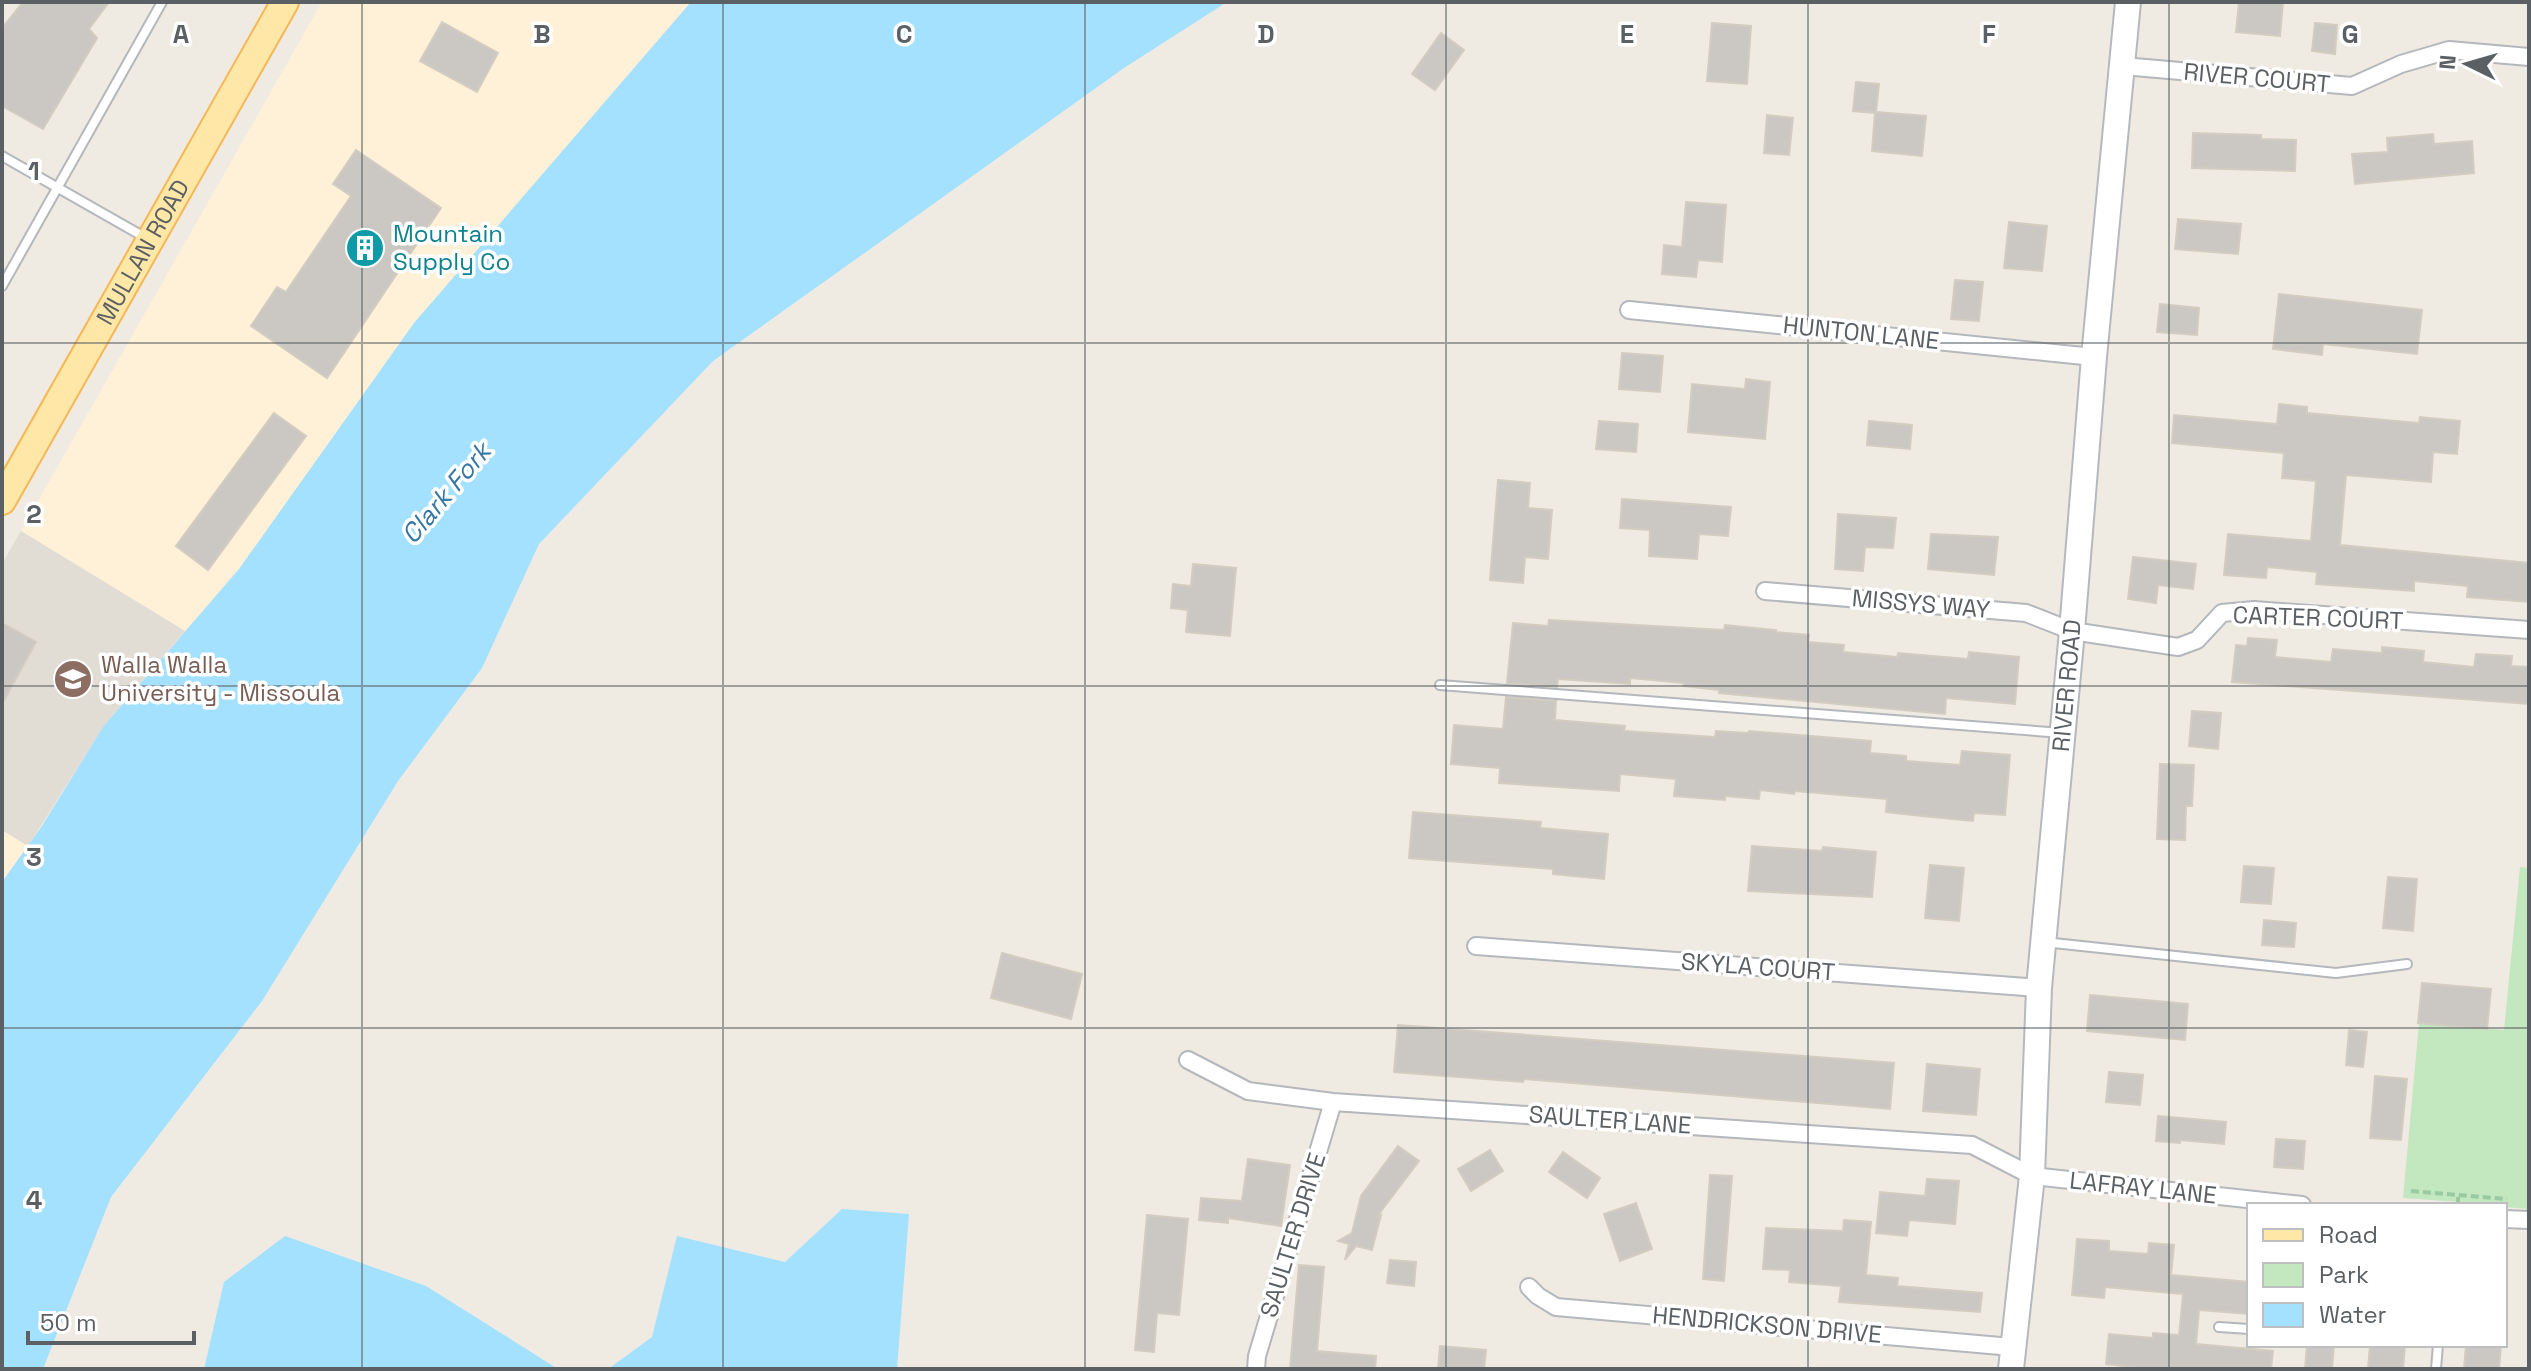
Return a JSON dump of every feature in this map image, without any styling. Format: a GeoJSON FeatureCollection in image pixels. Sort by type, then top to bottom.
{"type":"FeatureCollection","features":[{"type":"Feature","properties":{"kind":"main road","name":"MULLAN ROAD"},"geometry":{"type":"LineString","coordinates":[[2,501],[285,2]]}},
{"type":"Feature","properties":{"kind":"street","name":"RIVER ROAD"},"geometry":{"type":"LineString","coordinates":[[2011,1358],[2032,1176],[2039,988],[2128,2]]}},
{"type":"Feature","properties":{"kind":"street","name":"RIVER COURT"},"geometry":{"type":"LineString","coordinates":[[2123,66],[2352,86],[2401,64],[2449,50],[2529,57]]}},
{"type":"Feature","properties":{"kind":"street","name":"HUNTON LANE"},"geometry":{"type":"LineString","coordinates":[[1629,310],[2094,357]]}},
{"type":"Feature","properties":{"kind":"street","name":"MISSYS WAY"},"geometry":{"type":"LineString","coordinates":[[1765,591],[2026,613],[2072,631]]}},
{"type":"Feature","properties":{"kind":"street","name":"CARTER COURT"},"geometry":{"type":"LineString","coordinates":[[2072,631],[2178,647],[2197,640],[2222,613],[2254,610],[2529,630]]}},
{"type":"Feature","properties":{"kind":"street","name":"SKYLA COURT"},"geometry":{"type":"LineString","coordinates":[[1476,946],[2039,988]]}},
{"type":"Feature","properties":{"kind":"street","name":"SAULTER LANE"},"geometry":{"type":"LineString","coordinates":[[1188,1060],[1248,1091],[1333,1102],[1972,1145],[2032,1176]]}},
{"type":"Feature","properties":{"kind":"street","name":"SAULTER DRIVE"},"geometry":{"type":"LineString","coordinates":[[1256,1369],[1257,1356],[1333,1102]]}},
{"type":"Feature","properties":{"kind":"street","name":"LAFRAY LANE"},"geometry":{"type":"LineString","coordinates":[[2032,1176],[2271,1203]]}},
{"type":"Feature","properties":{"kind":"street"},"geometry":{"type":"LineString","coordinates":[[2507,1219],[2529,1220]]}},
{"type":"Feature","properties":{"kind":"street","name":"HENDRICKSON DRIVE"},"geometry":{"type":"LineString","coordinates":[[1529,1287],[1556,1307],[2011,1358]]}},
{"type":"Feature","properties":{"kind":"lane"},"geometry":{"type":"LineString","coordinates":[[2,286],[162,2]]}},
{"type":"Feature","properties":{"kind":"lane"},"geometry":{"type":"LineString","coordinates":[[2,156],[150,241]]}},
{"type":"Feature","properties":{"kind":"lane"},"geometry":{"type":"LineString","coordinates":[[1440,685],[2062,733]]}},
{"type":"Feature","properties":{"kind":"lane"},"geometry":{"type":"LineString","coordinates":[[2043,942],[2336,973],[2407,964]]}},
{"type":"Feature","properties":{"kind":"lane"},"geometry":{"type":"LineString","coordinates":[[2219,1327],[2247,1329]]}},
{"type":"Feature","properties":{"kind":"lane"},"geometry":{"type":"LineString","coordinates":[[2436,1369],[2438,1347]]}},
{"type":"Feature","properties":{"kind":"path"},"geometry":{"type":"LineString","coordinates":[[2411,1191],[2516,1199]]}},
{"type":"Feature","properties":{"kind":"path"},"geometry":{"type":"LineString","coordinates":[[2458,1195],[2458,1203]]}},
{"type":"Feature","properties":{"kind":"shaded area"},"geometry":{"type":"Polygon","coordinates":[[[322,2],[691,2],[589,122],[239,569],[185,631],[21,531],[322,2]]]}},
{"type":"Feature","properties":{"kind":"shaded area","name":"Walla Walla University - Missoula"},"geometry":{"type":"Polygon","coordinates":[[[21,531],[185,631],[103,727],[28,846],[2,830],[2,564],[21,531]]]}},
{"type":"Feature","properties":{"kind":"shaded area"},"geometry":{"type":"Polygon","coordinates":[[[2,830],[28,846],[2,882],[2,830]]]}},
{"type":"Feature","properties":{"kind":"green space"},"geometry":{"type":"Polygon","coordinates":[[[2520,867],[2529,868],[2529,1209],[2507,1207],[2507,1203],[2403,1198],[2419,1023],[2504,1030],[2520,867]]]}},
{"type":"Feature","properties":{"kind":"water","name":"Clark Fork"},"geometry":{"type":"Polygon","coordinates":[[[691,2],[1227,2],[1124,68],[713,361],[539,544],[482,668],[398,781],[262,1001],[111,1197],[43,1369],[2,1369],[2,882],[42,826],[103,727],[239,569],[414,323],[691,2]]]}},
{"type":"Feature","properties":{"kind":"water"},"geometry":{"type":"Polygon","coordinates":[[[842,1209],[909,1214],[897,1369],[608,1369],[652,1337],[677,1236],[785,1262],[842,1209]]]}},
{"type":"Feature","properties":{"kind":"water"},"geometry":{"type":"Polygon","coordinates":[[[285,1236],[426,1286],[558,1369],[204,1369],[224,1282],[285,1236]]]}},
{"type":"Feature","properties":{"kind":"building"},"geometry":{"type":"Polygon","coordinates":[[[23,2],[109,2],[89,29],[97,38],[43,129],[2,106],[2,28],[23,2]]]}},
{"type":"Feature","properties":{"kind":"building"},"geometry":{"type":"Polygon","coordinates":[[[2239,2],[2283,2],[2280,36],[2236,32],[2239,2]]]}},
{"type":"Feature","properties":{"kind":"building"},"geometry":{"type":"Polygon","coordinates":[[[442,22],[498,53],[477,92],[420,61],[442,22]]]}},
{"type":"Feature","properties":{"kind":"building"},"geometry":{"type":"Polygon","coordinates":[[[1712,23],[1751,26],[1747,84],[1707,81],[1712,23]]]}},
{"type":"Feature","properties":{"kind":"building"},"geometry":{"type":"Polygon","coordinates":[[[2315,23],[2337,25],[2335,54],[2312,51],[2315,23]]]}},
{"type":"Feature","properties":{"kind":"building"},"geometry":{"type":"Polygon","coordinates":[[[1441,33],[1464,50],[1435,90],[1412,74],[1441,33]]]}},
{"type":"Feature","properties":{"kind":"building"},"geometry":{"type":"Polygon","coordinates":[[[1856,82],[1879,84],[1876,112],[1926,116],[1922,156],[1872,151],[1875,113],[1853,111],[1856,82]]]}},
{"type":"Feature","properties":{"kind":"building"},"geometry":{"type":"Polygon","coordinates":[[[1767,115],[1793,118],[1789,155],[1764,153],[1767,115]]]}},
{"type":"Feature","properties":{"kind":"building"},"geometry":{"type":"Polygon","coordinates":[[[2193,133],[2261,135],[2261,139],[2296,140],[2295,171],[2192,168],[2193,133]]]}},
{"type":"Feature","properties":{"kind":"building"},"geometry":{"type":"Polygon","coordinates":[[[2433,134],[2434,144],[2472,141],[2474,173],[2355,184],[2352,154],[2388,152],[2387,138],[2433,134]]]}},
{"type":"Feature","properties":{"kind":"building","name":"Mountain Supply Co"},"geometry":{"type":"Polygon","coordinates":[[[356,150],[441,208],[327,378],[251,326],[277,287],[286,292],[351,196],[333,184],[356,150]]]}},
{"type":"Feature","properties":{"kind":"building"},"geometry":{"type":"Polygon","coordinates":[[[1686,202],[1726,205],[1722,262],[1698,260],[1696,277],[1662,274],[1664,245],[1682,247],[1686,202]]]}},
{"type":"Feature","properties":{"kind":"building"},"geometry":{"type":"Polygon","coordinates":[[[2178,219],[2241,224],[2238,254],[2175,249],[2178,219]]]}},
{"type":"Feature","properties":{"kind":"building"},"geometry":{"type":"Polygon","coordinates":[[[2009,222],[2047,226],[2042,271],[2004,268],[2009,222]]]}},
{"type":"Feature","properties":{"kind":"building"},"geometry":{"type":"Polygon","coordinates":[[[1955,280],[1983,282],[1979,321],[1951,319],[1955,280]]]}},
{"type":"Feature","properties":{"kind":"building"},"geometry":{"type":"Polygon","coordinates":[[[2279,294],[2422,310],[2417,354],[2323,344],[2322,355],[2273,349],[2279,294]]]}},
{"type":"Feature","properties":{"kind":"building"},"geometry":{"type":"Polygon","coordinates":[[[2160,304],[2199,308],[2197,335],[2157,332],[2160,304]]]}},
{"type":"Feature","properties":{"kind":"building"},"geometry":{"type":"Polygon","coordinates":[[[1622,353],[1663,356],[1660,392],[1619,389],[1622,353]]]}},
{"type":"Feature","properties":{"kind":"building"},"geometry":{"type":"Polygon","coordinates":[[[1746,379],[1770,382],[1765,439],[1688,432],[1692,384],[1745,389],[1746,379]]]}},
{"type":"Feature","properties":{"kind":"building"},"geometry":{"type":"Polygon","coordinates":[[[2279,404],[2307,407],[2307,413],[2419,423],[2420,417],[2460,421],[2457,454],[2433,452],[2431,482],[2346,475],[2340,545],[2529,563],[2529,602],[2467,597],[2468,586],[2414,581],[2414,591],[2316,584],[2317,572],[2267,567],[2266,578],[2224,575],[2228,534],[2311,541],[2316,481],[2282,478],[2284,453],[2172,443],[2174,415],[2277,424],[2279,404]]]}},
{"type":"Feature","properties":{"kind":"building"},"geometry":{"type":"Polygon","coordinates":[[[274,413],[306,436],[208,570],[176,546],[274,413]]]}},
{"type":"Feature","properties":{"kind":"building"},"geometry":{"type":"Polygon","coordinates":[[[1599,421],[1638,424],[1636,452],[1596,449],[1599,421]]]}},
{"type":"Feature","properties":{"kind":"building"},"geometry":{"type":"Polygon","coordinates":[[[1869,421],[1912,425],[1910,449],[1867,445],[1869,421]]]}},
{"type":"Feature","properties":{"kind":"building"},"geometry":{"type":"Polygon","coordinates":[[[1498,480],[1530,483],[1528,508],[1552,510],[1548,559],[1525,557],[1523,583],[1490,580],[1498,480]]]}},
{"type":"Feature","properties":{"kind":"building"},"geometry":{"type":"Polygon","coordinates":[[[1622,499],[1731,507],[1728,536],[1699,534],[1697,559],[1649,556],[1650,530],[1620,528],[1622,499]]]}},
{"type":"Feature","properties":{"kind":"building"},"geometry":{"type":"Polygon","coordinates":[[[1838,514],[1896,518],[1893,548],[1865,547],[1863,571],[1835,569],[1838,514]]]}},
{"type":"Feature","properties":{"kind":"building"},"geometry":{"type":"Polygon","coordinates":[[[1931,534],[1998,537],[1994,575],[1928,569],[1931,534]]]}},
{"type":"Feature","properties":{"kind":"building"},"geometry":{"type":"Polygon","coordinates":[[[2133,557],[2196,564],[2193,589],[2158,585],[2156,603],[2128,599],[2133,557]]]}},
{"type":"Feature","properties":{"kind":"building"},"geometry":{"type":"Polygon","coordinates":[[[1193,564],[1236,568],[1230,636],[1186,632],[1188,610],[1171,608],[1173,584],[1191,586],[1193,564]]]}},
{"type":"Feature","properties":{"kind":"building"},"geometry":{"type":"Polygon","coordinates":[[[1549,620],[1724,630],[1725,625],[1776,630],[1809,635],[1808,642],[1844,645],[1843,652],[1897,657],[1898,653],[1968,659],[1969,652],[2019,657],[2015,704],[1946,698],[1945,714],[1719,693],[1719,690],[1683,686],[1684,683],[1630,678],[1630,684],[1558,679],[1557,687],[1507,683],[1513,623],[1548,626],[1549,620]]]}},
{"type":"Feature","properties":{"kind":"building","name":"Walla Walla University - Missoula"},"geometry":{"type":"Polygon","coordinates":[[[2,623],[36,642],[2,704],[2,623]]]}},
{"type":"Feature","properties":{"kind":"building"},"geometry":{"type":"Polygon","coordinates":[[[2248,638],[2277,640],[2275,657],[2331,662],[2333,649],[2382,653],[2382,647],[2424,651],[2423,662],[2474,667],[2476,654],[2512,656],[2511,666],[2529,667],[2529,704],[2232,682],[2236,645],[2247,646],[2248,638]]]}},
{"type":"Feature","properties":{"kind":"building"},"geometry":{"type":"Polygon","coordinates":[[[1506,697],[1556,701],[1555,720],[1625,726],[1624,731],[1715,737],[1716,731],[1749,731],[1871,741],[1870,753],[1906,756],[1906,761],[1960,765],[1962,751],[2010,755],[2005,815],[1974,813],[1973,821],[1886,812],[1887,799],[1795,791],[1794,794],[1760,790],[1759,799],[1674,796],[1676,779],[1620,774],[1619,791],[1499,783],[1500,768],[1451,764],[1454,725],[1503,729],[1506,697]]]}},
{"type":"Feature","properties":{"kind":"building"},"geometry":{"type":"Polygon","coordinates":[[[2192,711],[2221,713],[2218,749],[2189,746],[2192,711]]]}},
{"type":"Feature","properties":{"kind":"building"},"geometry":{"type":"Polygon","coordinates":[[[2160,764],[2194,765],[2192,806],[2186,806],[2185,840],[2157,839],[2160,764]]]}},
{"type":"Feature","properties":{"kind":"building"},"geometry":{"type":"Polygon","coordinates":[[[1413,812],[1541,822],[1540,828],[1608,834],[1604,879],[1553,874],[1553,869],[1409,858],[1413,812]]]}},
{"type":"Feature","properties":{"kind":"building"},"geometry":{"type":"Polygon","coordinates":[[[1752,846],[1822,851],[1823,847],[1876,852],[1872,897],[1748,891],[1752,846]]]}},
{"type":"Feature","properties":{"kind":"building"},"geometry":{"type":"Polygon","coordinates":[[[1930,865],[1964,868],[1959,921],[1925,918],[1930,865]]]}},
{"type":"Feature","properties":{"kind":"building"},"geometry":{"type":"Polygon","coordinates":[[[2244,866],[2274,868],[2271,904],[2241,902],[2244,866]]]}},
{"type":"Feature","properties":{"kind":"building"},"geometry":{"type":"Polygon","coordinates":[[[2388,877],[2417,879],[2413,931],[2383,928],[2388,877]]]}},
{"type":"Feature","properties":{"kind":"building"},"geometry":{"type":"Polygon","coordinates":[[[2264,920],[2296,923],[2294,947],[2262,945],[2264,920]]]}},
{"type":"Feature","properties":{"kind":"building"},"geometry":{"type":"Polygon","coordinates":[[[1002,953],[1082,974],[1071,1019],[991,998],[1002,953]]]}},
{"type":"Feature","properties":{"kind":"building"},"geometry":{"type":"Polygon","coordinates":[[[2422,983],[2491,989],[2487,1029],[2418,1023],[2422,983]]]}},
{"type":"Feature","properties":{"kind":"building"},"geometry":{"type":"Polygon","coordinates":[[[2090,995],[2188,1004],[2185,1040],[2087,1031],[2090,995]]]}},
{"type":"Feature","properties":{"kind":"building"},"geometry":{"type":"Polygon","coordinates":[[[1398,1025],[1894,1063],[1890,1109],[1524,1079],[1523,1082],[1394,1072],[1398,1025]]]}},
{"type":"Feature","properties":{"kind":"building"},"geometry":{"type":"Polygon","coordinates":[[[2349,1030],[2367,1032],[2363,1067],[2346,1065],[2349,1030]]]}},
{"type":"Feature","properties":{"kind":"building"},"geometry":{"type":"Polygon","coordinates":[[[1927,1064],[1980,1069],[1976,1115],[1923,1111],[1927,1064]]]}},
{"type":"Feature","properties":{"kind":"building"},"geometry":{"type":"Polygon","coordinates":[[[2109,1072],[2143,1075],[2140,1105],[2106,1102],[2109,1072]]]}},
{"type":"Feature","properties":{"kind":"building"},"geometry":{"type":"Polygon","coordinates":[[[2375,1076],[2407,1079],[2401,1140],[2370,1138],[2375,1076]]]}},
{"type":"Feature","properties":{"kind":"building"},"geometry":{"type":"Polygon","coordinates":[[[2158,1116],[2226,1122],[2224,1144],[2156,1141],[2158,1116]]]}},
{"type":"Feature","properties":{"kind":"building"},"geometry":{"type":"Polygon","coordinates":[[[2276,1139],[2305,1141],[2303,1169],[2274,1167],[2276,1139]]]}},
{"type":"Feature","properties":{"kind":"building"},"geometry":{"type":"Polygon","coordinates":[[[1398,1146],[1419,1161],[1376,1218],[1381,1215],[1372,1250],[1356,1246],[1345,1260],[1349,1244],[1338,1241],[1352,1233],[1361,1196],[1398,1146]]]}},
{"type":"Feature","properties":{"kind":"building"},"geometry":{"type":"Polygon","coordinates":[[[1490,1150],[1503,1171],[1471,1191],[1458,1169],[1490,1150]]]}},
{"type":"Feature","properties":{"kind":"building"},"geometry":{"type":"Polygon","coordinates":[[[1563,1152],[1600,1178],[1587,1198],[1549,1172],[1563,1152]]]}},
{"type":"Feature","properties":{"kind":"building"},"geometry":{"type":"Polygon","coordinates":[[[1248,1159],[1290,1165],[1281,1226],[1228,1218],[1228,1223],[1199,1220],[1201,1198],[1242,1201],[1248,1159]]]}},
{"type":"Feature","properties":{"kind":"building"},"geometry":{"type":"Polygon","coordinates":[[[1710,1175],[1732,1176],[1724,1281],[1703,1279],[1710,1175]]]}},
{"type":"Feature","properties":{"kind":"building"},"geometry":{"type":"Polygon","coordinates":[[[1927,1179],[1959,1181],[1955,1224],[1909,1220],[1907,1236],[1876,1233],[1880,1192],[1925,1196],[1927,1179]]]}},
{"type":"Feature","properties":{"kind":"building"},"geometry":{"type":"Polygon","coordinates":[[[1636,1203],[1652,1249],[1620,1261],[1604,1214],[1636,1203]]]}},
{"type":"Feature","properties":{"kind":"building"},"geometry":{"type":"Polygon","coordinates":[[[1147,1215],[1188,1219],[1179,1315],[1157,1313],[1154,1352],[1135,1350],[1147,1215]]]}},
{"type":"Feature","properties":{"kind":"building"},"geometry":{"type":"Polygon","coordinates":[[[1844,1220],[1871,1222],[1866,1275],[1898,1278],[1897,1286],[1982,1293],[1980,1312],[1839,1302],[1841,1286],[1789,1282],[1790,1270],[1763,1269],[1766,1228],[1843,1231],[1844,1220]]]}},
{"type":"Feature","properties":{"kind":"building"},"geometry":{"type":"Polygon","coordinates":[[[2077,1239],[2109,1241],[2109,1251],[2148,1254],[2149,1243],[2174,1245],[2171,1275],[2247,1282],[2247,1314],[2199,1310],[2196,1344],[2273,1351],[2271,1369],[2150,1369],[2106,1364],[2109,1334],[2153,1338],[2153,1333],[2179,1335],[2183,1294],[2105,1287],[2104,1298],[2072,1295],[2077,1239]]]}},
{"type":"Feature","properties":{"kind":"building"},"geometry":{"type":"Polygon","coordinates":[[[1390,1260],[1416,1262],[1414,1286],[1387,1283],[1390,1260]]]}},
{"type":"Feature","properties":{"kind":"building"},"geometry":{"type":"Polygon","coordinates":[[[1299,1265],[1324,1267],[1317,1351],[1376,1356],[1375,1369],[1290,1369],[1299,1265]]]}},
{"type":"Feature","properties":{"kind":"building"},"geometry":{"type":"Polygon","coordinates":[[[1440,1346],[1486,1350],[1484,1369],[1438,1369],[1440,1346]]]}},
{"type":"Feature","properties":{"kind":"building"},"geometry":{"type":"Polygon","coordinates":[[[2307,1347],[2334,1347],[2332,1369],[2305,1369],[2307,1347]]]}},
{"type":"Feature","properties":{"kind":"building"},"geometry":{"type":"Polygon","coordinates":[[[2370,1347],[2405,1347],[2403,1369],[2368,1369],[2370,1347]]]}},
{"type":"Feature","properties":{"kind":"building"},"geometry":{"type":"Polygon","coordinates":[[[2466,1347],[2501,1347],[2499,1369],[2464,1369],[2466,1347]]]}},
{"type":"Feature","properties":{"kind":"place","name":"Mountain Supply Co"},"geometry":{"type":"Point","coordinates":[365,248]}},
{"type":"Feature","properties":{"kind":"place","name":"Walla Walla University - Missoula"},"geometry":{"type":"Point","coordinates":[73,679]}}]}
